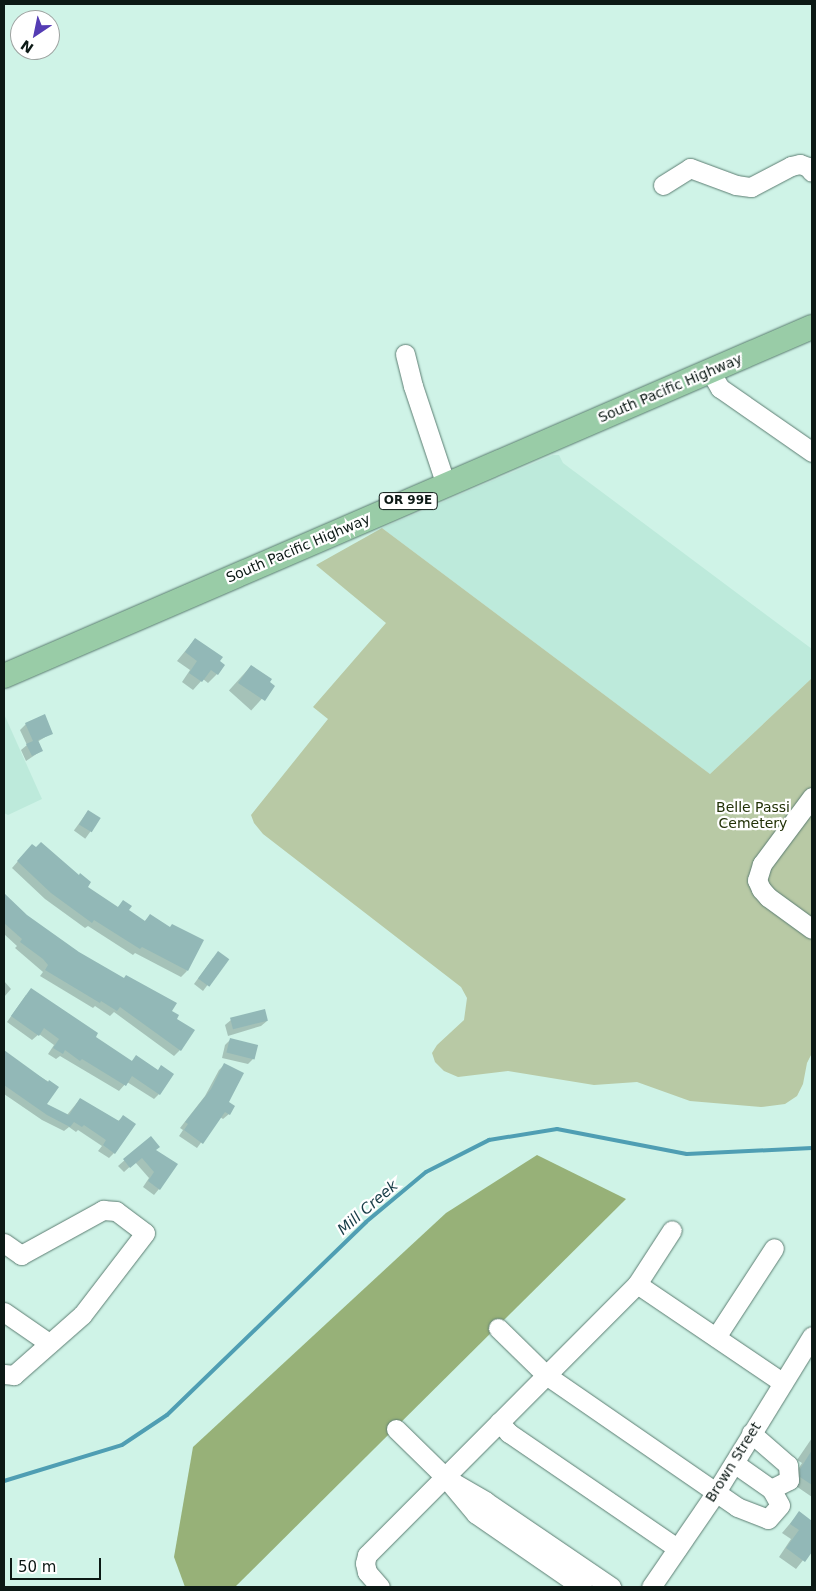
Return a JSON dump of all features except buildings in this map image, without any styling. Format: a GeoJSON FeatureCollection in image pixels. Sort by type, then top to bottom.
{"type":"FeatureCollection","features":[{"type":"Feature","properties":{"kind":"main road","name":"South Pacific Highway"},"geometry":{"type":"LineString","coordinates":[[4,676],[812,327]]}},
{"type":"Feature","properties":{"kind":"street"},"geometry":{"type":"LineString","coordinates":[[664,185],[690,168],[736,185],[751,187],[791,166],[800,164],[808,167],[812,172]]}},
{"type":"Feature","properties":{"kind":"street"},"geometry":{"type":"LineString","coordinates":[[405,354],[413,386],[446,485]]}},
{"type":"Feature","properties":{"kind":"street"},"geometry":{"type":"LineString","coordinates":[[710,371],[720,388],[812,452]]}},
{"type":"Feature","properties":{"kind":"street"},"geometry":{"type":"LineString","coordinates":[[812,800],[762,864],[757,880],[761,889],[768,897],[812,929]]}},
{"type":"Feature","properties":{"kind":"street"},"geometry":{"type":"LineString","coordinates":[[4,1243],[21,1255],[103,1210],[116,1211],[145,1233],[82,1315],[14,1375],[4,1374]]}},
{"type":"Feature","properties":{"kind":"street"},"geometry":{"type":"LineString","coordinates":[[380,1587],[367,1572],[365,1563],[367,1555],[637,1284],[672,1230]]}},
{"type":"Feature","properties":{"kind":"street"},"geometry":{"type":"LineString","coordinates":[[716,1337],[774,1248]]}},
{"type":"Feature","properties":{"kind":"street"},"geometry":{"type":"LineString","coordinates":[[637,1284],[782,1382]]}},
{"type":"Feature","properties":{"kind":"street"},"geometry":{"type":"LineString","coordinates":[[4,1312],[49,1343]]}},
{"type":"Feature","properties":{"kind":"street"},"geometry":{"type":"LineString","coordinates":[[498,1328],[546,1375],[737,1506],[768,1519],[780,1505],[772,1489],[734,1463]]}},
{"type":"Feature","properties":{"kind":"street","name":"Brown Street"},"geometry":{"type":"LineString","coordinates":[[651,1587],[716,1492],[812,1336]]}},
{"type":"Feature","properties":{"kind":"street"},"geometry":{"type":"LineString","coordinates":[[499,1422],[509,1433],[677,1548]]}},
{"type":"Feature","properties":{"kind":"street"},"geometry":{"type":"LineString","coordinates":[[396,1429],[444,1477],[476,1514],[582,1587]]}},
{"type":"Feature","properties":{"kind":"street"},"geometry":{"type":"LineString","coordinates":[[751,1433],[788,1466],[788,1480],[772,1489]]}},
{"type":"Feature","properties":{"kind":"street"},"geometry":{"type":"LineString","coordinates":[[444,1477],[485,1501],[611,1587]]}},
{"type":"Feature","properties":{"kind":"shaded area"},"geometry":{"type":"Polygon","coordinates":[[[553,455],[559,455],[563,463],[812,649],[812,678],[710,774],[382,528],[553,455]]]}},
{"type":"Feature","properties":{"kind":"shaded area"},"geometry":{"type":"Polygon","coordinates":[[[4,714],[42,799],[8,815],[4,813],[4,714]]]}},
{"type":"Feature","properties":{"kind":"green space","name":"Belle Passi Cemetery"},"geometry":{"type":"Polygon","coordinates":[[[382,528],[710,774],[812,678],[812,1053],[807,1063],[803,1084],[797,1096],[785,1104],[761,1107],[690,1101],[637,1082],[594,1085],[508,1071],[458,1077],[444,1071],[435,1062],[432,1053],[437,1045],[464,1020],[467,998],[461,987],[263,834],[254,823],[251,815],[328,719],[313,707],[386,623],[316,565],[382,528]]]}},
{"type":"Feature","properties":{"kind":"green space"},"geometry":{"type":"Polygon","coordinates":[[[537,1155],[626,1199],[235,1587],[185,1587],[174,1557],[193,1447],[446,1213],[537,1155]]]}},
{"type":"Feature","properties":{"kind":"waterway","name":"Mill Creek"},"geometry":{"type":"LineString","coordinates":[[4,1481],[122,1445],[167,1415],[366,1222],[426,1172],[489,1140],[557,1129],[687,1154],[812,1148]]}}]}
